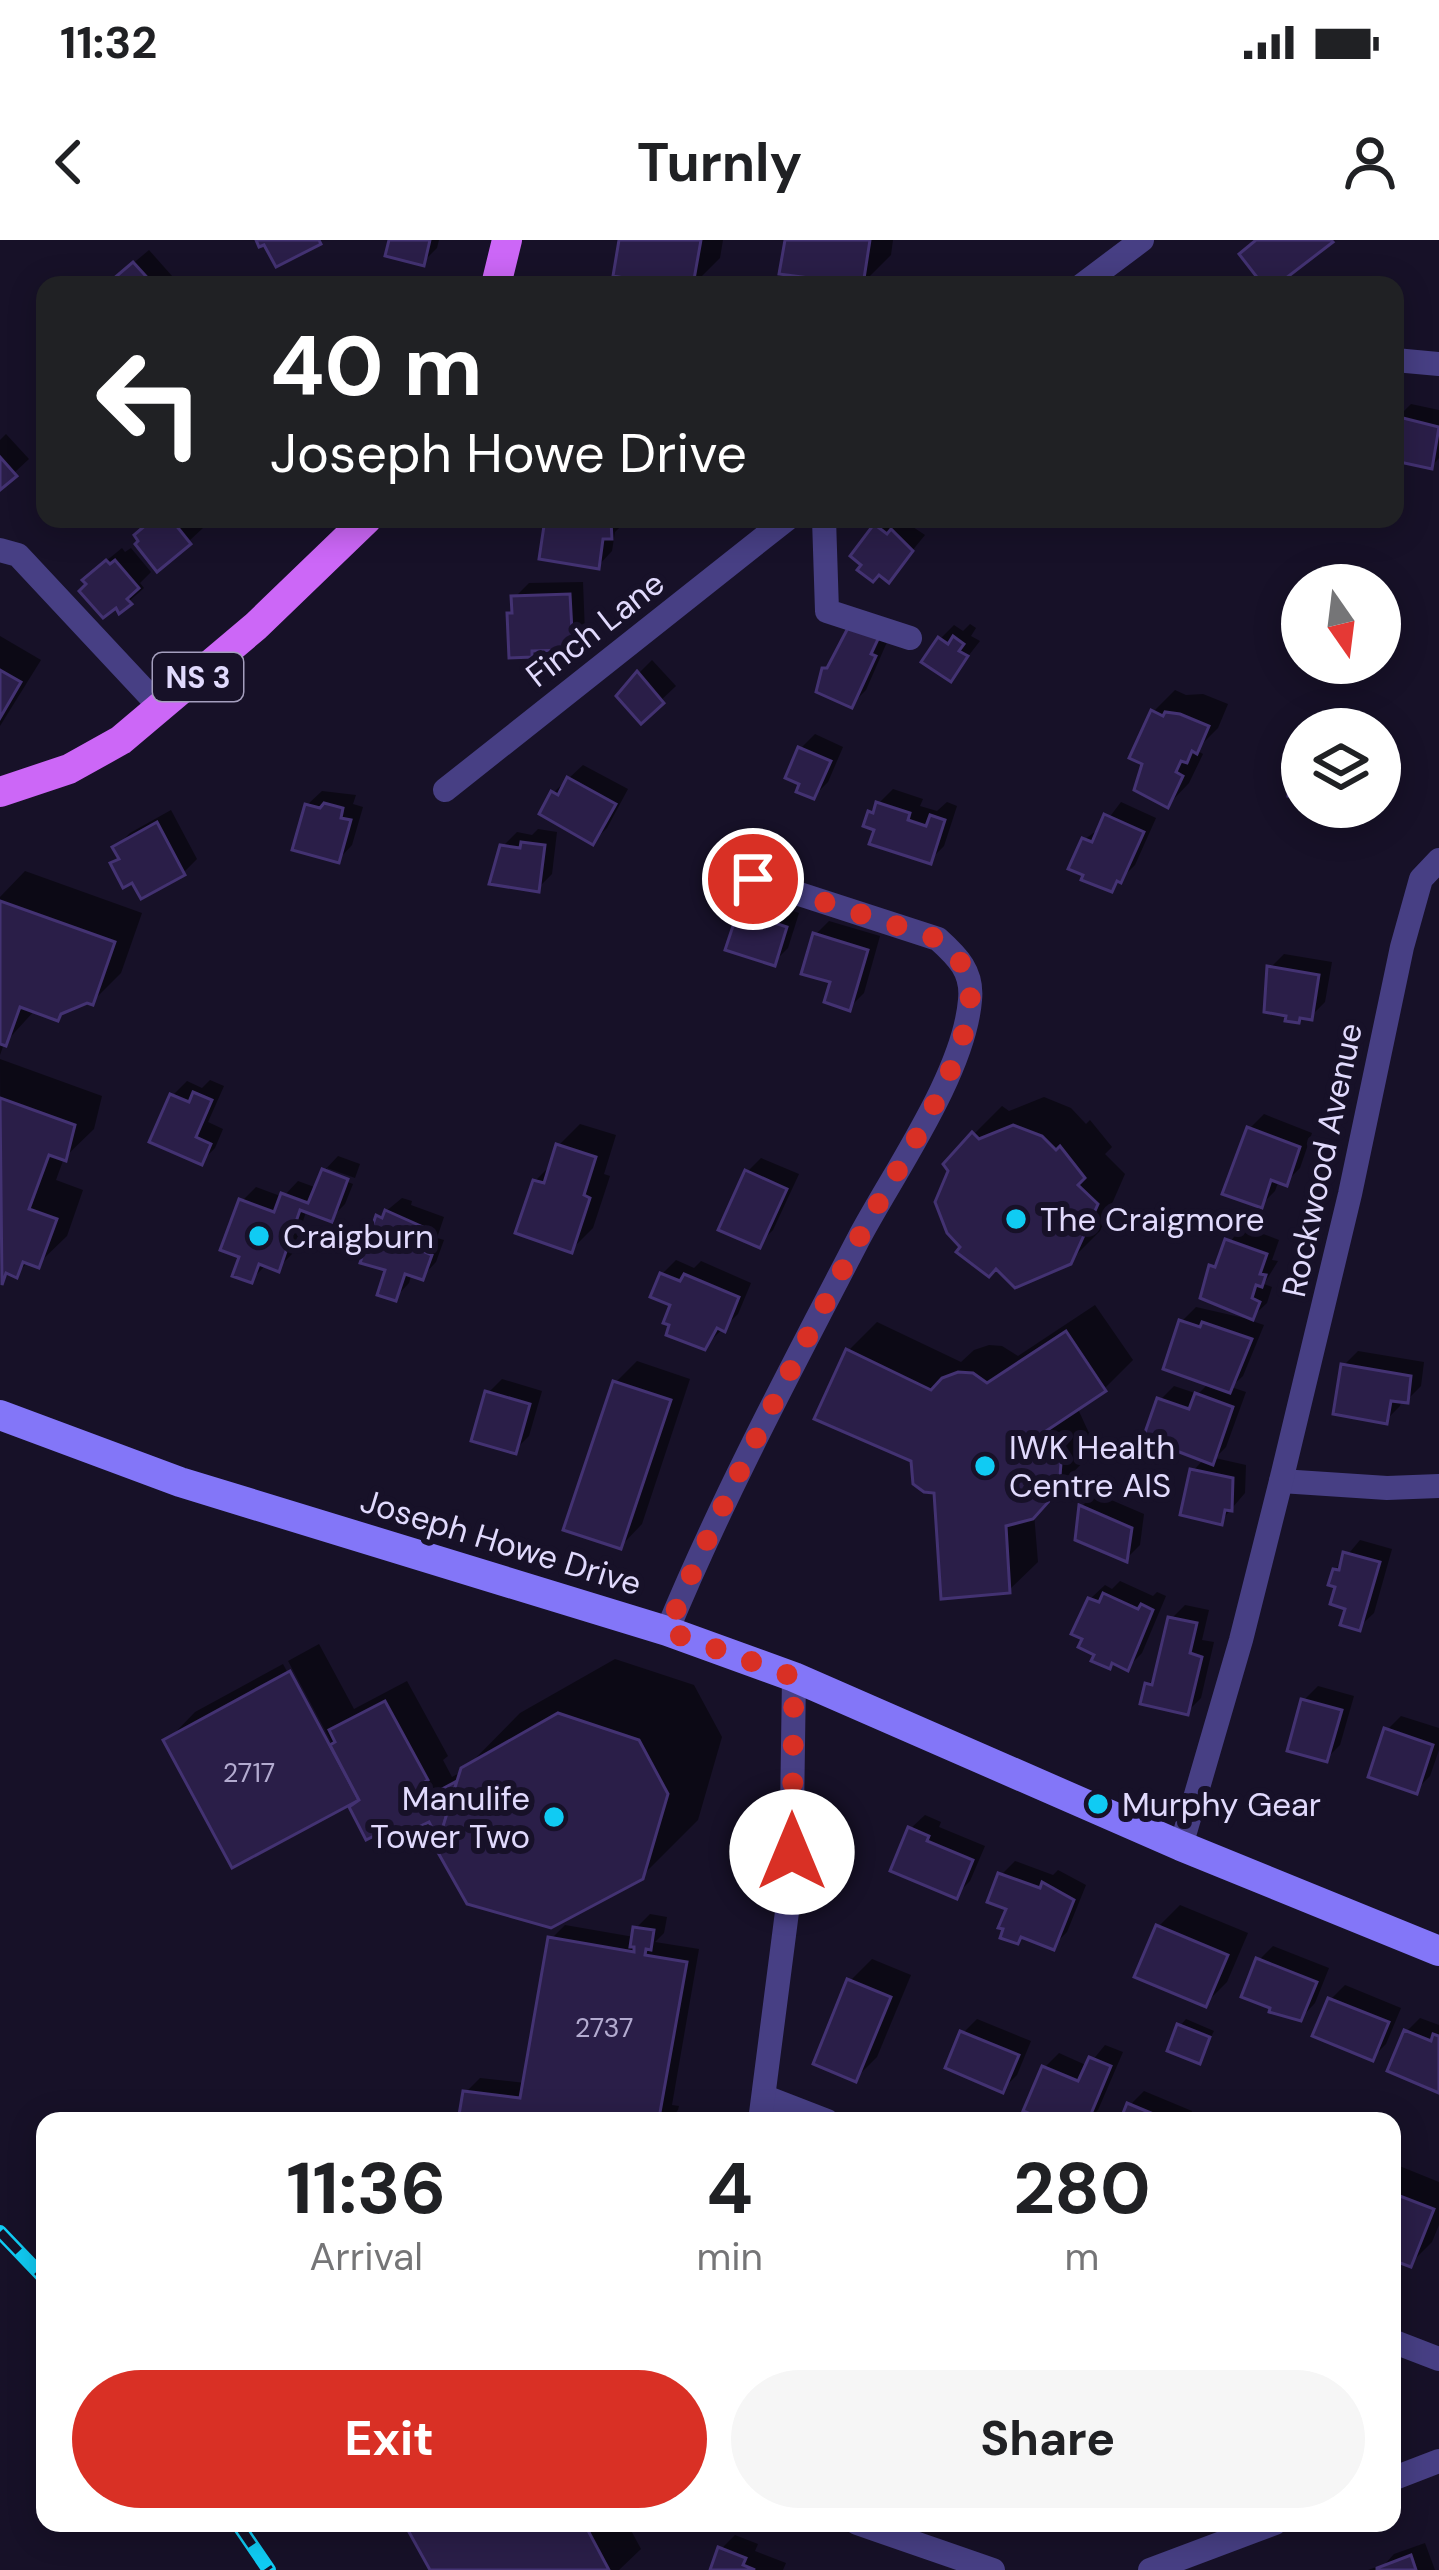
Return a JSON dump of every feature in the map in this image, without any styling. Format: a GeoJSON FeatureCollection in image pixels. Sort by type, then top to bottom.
{"type":"FeatureCollection","features":[{"type":"Feature","properties":{"kind":"main road"},"geometry":{"type":"LineString","coordinates":[[498,276],[507,240]]}},
{"type":"Feature","properties":{"kind":"main road","name":"NS 3"},"geometry":{"type":"LineString","coordinates":[[0,792],[69,769],[121,740],[272,612],[359,528]]}},
{"type":"Feature","properties":{"kind":"main road","name":"Joseph Howe Drive"},"geometry":{"type":"LineString","coordinates":[[0,1414],[180,1482],[667,1631],[794,1677],[1181,1846],[1439,1951]]}},
{"type":"Feature","properties":{"kind":"street"},"geometry":{"type":"LineString","coordinates":[[1105,276],[1142,240]]}},
{"type":"Feature","properties":{"kind":"street"},"geometry":{"type":"LineString","coordinates":[[1404,361],[1439,364]]}},
{"type":"Feature","properties":{"kind":"street","name":"Finch Lane"},"geometry":{"type":"LineString","coordinates":[[445,790],[776,528]]}},
{"type":"Feature","properties":{"kind":"street"},"geometry":{"type":"LineString","coordinates":[[824,528],[827,611],[910,638]]}},
{"type":"Feature","properties":{"kind":"street"},"geometry":{"type":"LineString","coordinates":[[0,550],[18,555],[161,708]]}},
{"type":"Feature","properties":{"kind":"street","name":"Rockwood Avenue"},"geometry":{"type":"LineString","coordinates":[[1181,1846],[1281,1481],[1350,1194],[1402,946],[1421,879],[1439,860]]}},
{"type":"Feature","properties":{"kind":"street"},"geometry":{"type":"LineString","coordinates":[[667,1631],[754,1444],[934,1103],[962,1038],[970,1001],[970,976],[938,939],[753,879]]}},
{"type":"Feature","properties":{"kind":"street"},"geometry":{"type":"LineString","coordinates":[[1281,1481],[1387,1488],[1439,1486]]}},
{"type":"Feature","properties":{"kind":"street"},"geometry":{"type":"LineString","coordinates":[[763,2109],[791,1881],[794,1677]]}},
{"type":"Feature","properties":{"kind":"street"},"geometry":{"type":"LineString","coordinates":[[1401,2345],[1439,2360]]}},
{"type":"Feature","properties":{"kind":"street"},"geometry":{"type":"LineString","coordinates":[[1401,2476],[1439,2461]]}},
{"type":"Feature","properties":{"kind":"street"},"geometry":{"type":"LineString","coordinates":[[883,2532],[993,2570]]}},
{"type":"Feature","properties":{"kind":"street"},"geometry":{"type":"LineString","coordinates":[[1150,2570],[1251,2532]]}},
{"type":"Feature","properties":{"kind":"building"},"geometry":{"type":"Polygon","coordinates":[[[256,240],[319,240],[321,244],[276,267],[256,240]]]}},
{"type":"Feature","properties":{"kind":"building"},"geometry":{"type":"Polygon","coordinates":[[[389,240],[430,240],[424,266],[385,256],[389,240]]]}},
{"type":"Feature","properties":{"kind":"building"},"geometry":{"type":"Polygon","coordinates":[[[619,240],[701,240],[695,276],[613,276],[619,240]]]}},
{"type":"Feature","properties":{"kind":"building"},"geometry":{"type":"Polygon","coordinates":[[[785,240],[870,240],[864,276],[779,274],[785,240]]]}},
{"type":"Feature","properties":{"kind":"building"},"geometry":{"type":"Polygon","coordinates":[[[1256,240],[1333,242],[1289,276],[1256,276],[1239,254],[1256,240]]]}},
{"type":"Feature","properties":{"kind":"building"},"geometry":{"type":"Polygon","coordinates":[[[133,262],[146,276],[117,276],[133,262]]]}},
{"type":"Feature","properties":{"kind":"building"},"geometry":{"type":"Polygon","coordinates":[[[1404,418],[1439,427],[1432,469],[1404,463],[1404,418]]]}},
{"type":"Feature","properties":{"kind":"building"},"geometry":{"type":"Polygon","coordinates":[[[0,457],[17,476],[0,490],[0,457]]]}},
{"type":"Feature","properties":{"kind":"building"},"geometry":{"type":"Polygon","coordinates":[[[142,528],[178,528],[191,544],[157,572],[135,544],[134,535],[142,528]]]}},
{"type":"Feature","properties":{"kind":"building"},"geometry":{"type":"Polygon","coordinates":[[[544,528],[611,528],[612,539],[603,539],[599,569],[539,559],[544,528]]]}},
{"type":"Feature","properties":{"kind":"building"},"geometry":{"type":"Polygon","coordinates":[[[871,528],[887,534],[891,529],[913,551],[889,583],[879,575],[873,582],[857,570],[861,565],[850,556],[871,528]]]}},
{"type":"Feature","properties":{"kind":"building"},"geometry":{"type":"Polygon","coordinates":[[[106,560],[110,564],[115,560],[139,588],[127,599],[132,604],[103,618],[79,591],[86,584],[82,580],[106,560]]]}},
{"type":"Feature","properties":{"kind":"building"},"geometry":{"type":"Polygon","coordinates":[[[570,594],[573,650],[532,651],[532,657],[509,658],[511,596],[570,594]]]}},
{"type":"Feature","properties":{"kind":"building"},"geometry":{"type":"Polygon","coordinates":[[[850,624],[879,637],[871,654],[876,656],[852,708],[816,692],[822,668],[827,668],[850,624]]]}},
{"type":"Feature","properties":{"kind":"building"},"geometry":{"type":"Polygon","coordinates":[[[953,636],[964,644],[959,651],[968,656],[951,682],[921,662],[938,637],[948,644],[953,636]]]}},
{"type":"Feature","properties":{"kind":"building"},"geometry":{"type":"Polygon","coordinates":[[[0,670],[21,682],[0,718],[0,670]]]}},
{"type":"Feature","properties":{"kind":"building"},"geometry":{"type":"Polygon","coordinates":[[[637,671],[664,703],[641,724],[616,696],[637,671]]]}},
{"type":"Feature","properties":{"kind":"building"},"geometry":{"type":"Polygon","coordinates":[[[1151,710],[1163,716],[1165,712],[1180,714],[1209,726],[1197,754],[1192,751],[1187,763],[1181,761],[1176,772],[1183,776],[1168,808],[1134,790],[1142,764],[1129,758],[1151,710]]]}},
{"type":"Feature","properties":{"kind":"building"},"geometry":{"type":"Polygon","coordinates":[[[798,747],[831,761],[814,799],[796,792],[799,784],[785,778],[798,747]]]}},
{"type":"Feature","properties":{"kind":"building"},"geometry":{"type":"Polygon","coordinates":[[[567,777],[616,804],[593,845],[539,814],[551,791],[558,795],[567,777]]]}},
{"type":"Feature","properties":{"kind":"building"},"geometry":{"type":"Polygon","coordinates":[[[876,802],[910,813],[908,820],[926,826],[930,815],[945,820],[931,864],[869,844],[874,830],[863,826],[876,802]]]}},
{"type":"Feature","properties":{"kind":"building"},"geometry":{"type":"Polygon","coordinates":[[[324,803],[343,808],[341,818],[351,820],[339,863],[292,850],[305,804],[320,808],[324,803]]]}},
{"type":"Feature","properties":{"kind":"building"},"geometry":{"type":"Polygon","coordinates":[[[1104,814],[1144,832],[1121,883],[1117,881],[1112,892],[1081,880],[1083,875],[1068,869],[1082,838],[1092,842],[1104,814]]]}},
{"type":"Feature","properties":{"kind":"building"},"geometry":{"type":"Polygon","coordinates":[[[157,822],[185,875],[141,899],[132,883],[123,888],[110,863],[119,859],[112,847],[157,822]]]}},
{"type":"Feature","properties":{"kind":"building"},"geometry":{"type":"Polygon","coordinates":[[[521,842],[545,845],[539,892],[489,884],[500,845],[520,848],[521,842]]]}},
{"type":"Feature","properties":{"kind":"building"},"geometry":{"type":"Polygon","coordinates":[[[0,901],[115,942],[93,1005],[61,1014],[58,1021],[20,1007],[6,1046],[0,1044],[0,901]]]}},
{"type":"Feature","properties":{"kind":"building"},"geometry":{"type":"Polygon","coordinates":[[[738,911],[787,927],[775,966],[725,950],[738,911]]]}},
{"type":"Feature","properties":{"kind":"building"},"geometry":{"type":"Polygon","coordinates":[[[813,933],[868,950],[850,1011],[824,1002],[830,982],[801,974],[813,933]]]}},
{"type":"Feature","properties":{"kind":"building"},"geometry":{"type":"Polygon","coordinates":[[[1267,966],[1319,975],[1312,1020],[1285,1021],[1286,1016],[1264,1012],[1267,966]]]}},
{"type":"Feature","properties":{"kind":"building"},"geometry":{"type":"Polygon","coordinates":[[[193,1092],[212,1100],[196,1137],[211,1144],[202,1165],[149,1142],[170,1094],[189,1102],[193,1092]]]}},
{"type":"Feature","properties":{"kind":"building"},"geometry":{"type":"Polygon","coordinates":[[[0,1098],[75,1125],[66,1161],[49,1155],[29,1209],[57,1219],[39,1268],[23,1262],[17,1278],[6,1273],[2,1285],[0,1098]]]}},
{"type":"Feature","properties":{"kind":"building","name":"The Craigmore"},"geometry":{"type":"Polygon","coordinates":[[[1013,1125],[1042,1136],[1056,1150],[1060,1146],[1085,1178],[1078,1185],[1098,1204],[1071,1264],[1015,1288],[996,1269],[989,1277],[956,1252],[960,1247],[947,1233],[935,1202],[948,1171],[943,1164],[972,1132],[979,1139],[1013,1125]]]}},
{"type":"Feature","properties":{"kind":"building"},"geometry":{"type":"Polygon","coordinates":[[[1247,1127],[1300,1147],[1287,1186],[1271,1180],[1262,1208],[1222,1194],[1247,1127]]]}},
{"type":"Feature","properties":{"kind":"building"},"geometry":{"type":"Polygon","coordinates":[[[556,1144],[596,1157],[584,1195],[590,1198],[572,1253],[515,1233],[533,1180],[544,1183],[556,1144]]]}},
{"type":"Feature","properties":{"kind":"building","name":"Craigburn"},"geometry":{"type":"Polygon","coordinates":[[[322,1169],[348,1179],[332,1222],[300,1210],[279,1272],[259,1264],[252,1283],[232,1276],[239,1257],[220,1250],[239,1199],[274,1212],[281,1193],[308,1203],[322,1169]]]}},
{"type":"Feature","properties":{"kind":"building"},"geometry":{"type":"Polygon","coordinates":[[[745,1170],[787,1189],[760,1248],[718,1230],[745,1170]]]}},
{"type":"Feature","properties":{"kind":"building"},"geometry":{"type":"Polygon","coordinates":[[[385,1210],[432,1231],[425,1252],[432,1255],[423,1280],[405,1274],[396,1301],[377,1295],[385,1270],[360,1263],[376,1215],[382,1218],[385,1210]]]}},
{"type":"Feature","properties":{"kind":"building"},"geometry":{"type":"Polygon","coordinates":[[[1225,1239],[1267,1254],[1260,1274],[1266,1275],[1262,1287],[1256,1285],[1252,1298],[1260,1302],[1253,1320],[1200,1298],[1209,1265],[1215,1267],[1225,1239]]]}},
{"type":"Feature","properties":{"kind":"building"},"geometry":{"type":"Polygon","coordinates":[[[660,1273],[680,1281],[684,1274],[739,1297],[725,1332],[717,1328],[705,1350],[666,1335],[669,1325],[663,1323],[670,1305],[650,1297],[660,1273]]]}},
{"type":"Feature","properties":{"kind":"building"},"geometry":{"type":"Polygon","coordinates":[[[1179,1320],[1200,1327],[1202,1322],[1252,1339],[1230,1393],[1163,1369],[1179,1320]]]}},
{"type":"Feature","properties":{"kind":"building","name":"IWK Health Centre AIS"},"geometry":{"type":"Polygon","coordinates":[[[1066,1331],[1106,1391],[1046,1431],[1061,1463],[1059,1490],[1033,1519],[1006,1526],[1010,1593],[941,1599],[934,1493],[913,1484],[911,1461],[814,1419],[846,1349],[931,1390],[942,1378],[958,1372],[973,1373],[987,1383],[1066,1331]]]}},
{"type":"Feature","properties":{"kind":"building"},"geometry":{"type":"Polygon","coordinates":[[[1341,1364],[1411,1376],[1408,1403],[1391,1401],[1387,1424],[1333,1414],[1341,1364]]]}},
{"type":"Feature","properties":{"kind":"building"},"geometry":{"type":"Polygon","coordinates":[[[613,1381],[671,1400],[621,1549],[563,1530],[613,1381]]]}},
{"type":"Feature","properties":{"kind":"building"},"geometry":{"type":"Polygon","coordinates":[[[485,1391],[530,1404],[516,1454],[471,1441],[485,1391]]]}},
{"type":"Feature","properties":{"kind":"building"},"geometry":{"type":"Polygon","coordinates":[[[1195,1393],[1233,1407],[1213,1465],[1143,1438],[1157,1398],[1189,1409],[1195,1393]]]}},
{"type":"Feature","properties":{"kind":"building"},"geometry":{"type":"Polygon","coordinates":[[[1190,1469],[1233,1478],[1232,1511],[1225,1510],[1222,1525],[1180,1515],[1190,1469]]]}},
{"type":"Feature","properties":{"kind":"building"},"geometry":{"type":"Polygon","coordinates":[[[1079,1505],[1132,1528],[1127,1562],[1075,1540],[1079,1505]]]}},
{"type":"Feature","properties":{"kind":"building"},"geometry":{"type":"Polygon","coordinates":[[[1343,1552],[1380,1562],[1360,1631],[1340,1625],[1345,1609],[1330,1604],[1335,1587],[1328,1585],[1333,1569],[1339,1570],[1343,1552]]]}},
{"type":"Feature","properties":{"kind":"building"},"geometry":{"type":"Polygon","coordinates":[[[1103,1593],[1138,1609],[1141,1604],[1153,1610],[1128,1671],[1091,1661],[1094,1655],[1078,1647],[1082,1639],[1071,1634],[1088,1598],[1099,1602],[1103,1593]]]}},
{"type":"Feature","properties":{"kind":"building"},"geometry":{"type":"Polygon","coordinates":[[[1168,1617],[1197,1623],[1190,1653],[1202,1657],[1188,1715],[1140,1704],[1145,1683],[1152,1685],[1168,1617]]]}},
{"type":"Feature","properties":{"kind":"building"},"geometry":{"type":"Polygon","coordinates":[[[290,1671],[359,1800],[232,1868],[163,1740],[290,1671]]]}},
{"type":"Feature","properties":{"kind":"building"},"geometry":{"type":"Polygon","coordinates":[[[1301,1699],[1342,1710],[1327,1762],[1287,1751],[1301,1699]]]}},
{"type":"Feature","properties":{"kind":"building"},"geometry":{"type":"Polygon","coordinates":[[[385,1701],[428,1780],[423,1783],[429,1796],[457,1781],[439,1841],[429,1822],[398,1837],[392,1827],[366,1840],[349,1807],[359,1800],[330,1745],[335,1742],[329,1730],[385,1701]]]}},
{"type":"Feature","properties":{"kind":"building","name":"Manulife Tower Two"},"geometry":{"type":"Polygon","coordinates":[[[558,1713],[639,1740],[668,1794],[643,1879],[551,1928],[467,1904],[436,1849],[461,1768],[558,1713]]]}},
{"type":"Feature","properties":{"kind":"building"},"geometry":{"type":"Polygon","coordinates":[[[1384,1728],[1433,1745],[1417,1794],[1368,1777],[1384,1728]]]}},
{"type":"Feature","properties":{"kind":"building"},"geometry":{"type":"Polygon","coordinates":[[[908,1827],[929,1836],[927,1841],[973,1860],[957,1899],[890,1871],[908,1827]]]}},
{"type":"Feature","properties":{"kind":"building"},"geometry":{"type":"Polygon","coordinates":[[[998,1873],[1040,1888],[1042,1882],[1074,1900],[1054,1950],[1021,1937],[1018,1944],[1000,1938],[1003,1929],[998,1928],[1006,1909],[987,1902],[998,1873]]]}},
{"type":"Feature","properties":{"kind":"building"},"geometry":{"type":"Polygon","coordinates":[[[1156,1925],[1228,1955],[1206,2007],[1134,1977],[1156,1925]]]}},
{"type":"Feature","properties":{"kind":"building"},"geometry":{"type":"Polygon","coordinates":[[[633,1927],[654,1930],[651,1950],[646,1949],[645,1955],[687,1962],[660,2112],[460,2112],[463,2091],[520,2098],[548,1937],[634,1952],[630,1947],[633,1927]]]}},
{"type":"Feature","properties":{"kind":"building"},"geometry":{"type":"Polygon","coordinates":[[[1256,1958],[1317,1982],[1301,2021],[1241,1997],[1256,1958]]]}},
{"type":"Feature","properties":{"kind":"building"},"geometry":{"type":"Polygon","coordinates":[[[847,1979],[891,1997],[856,2082],[813,2064],[847,1979]]]}},
{"type":"Feature","properties":{"kind":"building"},"geometry":{"type":"Polygon","coordinates":[[[1328,1998],[1389,2022],[1373,2061],[1312,2036],[1328,1998]]]}},
{"type":"Feature","properties":{"kind":"building"},"geometry":{"type":"Polygon","coordinates":[[[1177,2024],[1210,2037],[1200,2064],[1167,2051],[1177,2024]]]}},
{"type":"Feature","properties":{"kind":"building"},"geometry":{"type":"Polygon","coordinates":[[[1404,2030],[1431,2041],[1433,2034],[1439,2036],[1439,2093],[1387,2071],[1404,2030]]]}},
{"type":"Feature","properties":{"kind":"building"},"geometry":{"type":"Polygon","coordinates":[[[960,2031],[1019,2055],[1003,2093],[945,2068],[960,2031]]]}},
{"type":"Feature","properties":{"kind":"building"},"geometry":{"type":"Polygon","coordinates":[[[1089,2057],[1111,2066],[1092,2112],[1023,2111],[1042,2066],[1078,2081],[1089,2057]]]}},
{"type":"Feature","properties":{"kind":"building"},"geometry":{"type":"Polygon","coordinates":[[[1127,2103],[1148,2112],[1124,2112],[1127,2103]]]}},
{"type":"Feature","properties":{"kind":"building"},"geometry":{"type":"Polygon","coordinates":[[[1401,2196],[1434,2209],[1411,2267],[1401,2263],[1401,2196]]]}},
{"type":"Feature","properties":{"kind":"building"},"geometry":{"type":"Polygon","coordinates":[[[409,2532],[589,2532],[609,2570],[430,2570],[409,2532]]]}},
{"type":"Feature","properties":{"kind":"building"},"geometry":{"type":"Polygon","coordinates":[[[718,2547],[746,2558],[743,2565],[755,2570],[710,2570],[718,2547]]]}},
{"type":"Feature","properties":{"kind":"building"},"geometry":{"type":"Polygon","coordinates":[[[1411,2555],[1416,2570],[1377,2570],[1377,2568],[1411,2555]]]}},
{"type":"Feature","properties":{"kind":"railway"},"geometry":{"type":"LineString","coordinates":[[0,2232],[36,2270]]}},
{"type":"Feature","properties":{"kind":"railway"},"geometry":{"type":"LineString","coordinates":[[243,2532],[269,2570]]}},
{"type":"Feature","properties":{"kind":"place","name":"The Craigmore"},"geometry":{"type":"Point","coordinates":[1016,1219]}},
{"type":"Feature","properties":{"kind":"place","name":"Craigburn"},"geometry":{"type":"Point","coordinates":[259,1236]}},
{"type":"Feature","properties":{"kind":"place","name":"IWK Health Centre AIS"},"geometry":{"type":"Point","coordinates":[985,1466]}},
{"type":"Feature","properties":{"kind":"place","name":"Murphy Gear"},"geometry":{"type":"Point","coordinates":[1098,1804]}},
{"type":"Feature","properties":{"kind":"place","name":"Manulife Tower Two"},"geometry":{"type":"Point","coordinates":[554,1817]}},
{"type":"Feature","properties":{"kind":"route"},"geometry":{"type":"LineString","coordinates":[[753,879],[938,939],[970,976],[962,1038],[934,1103],[754,1444],[667,1631],[794,1677],[792,1852]]}}]}
